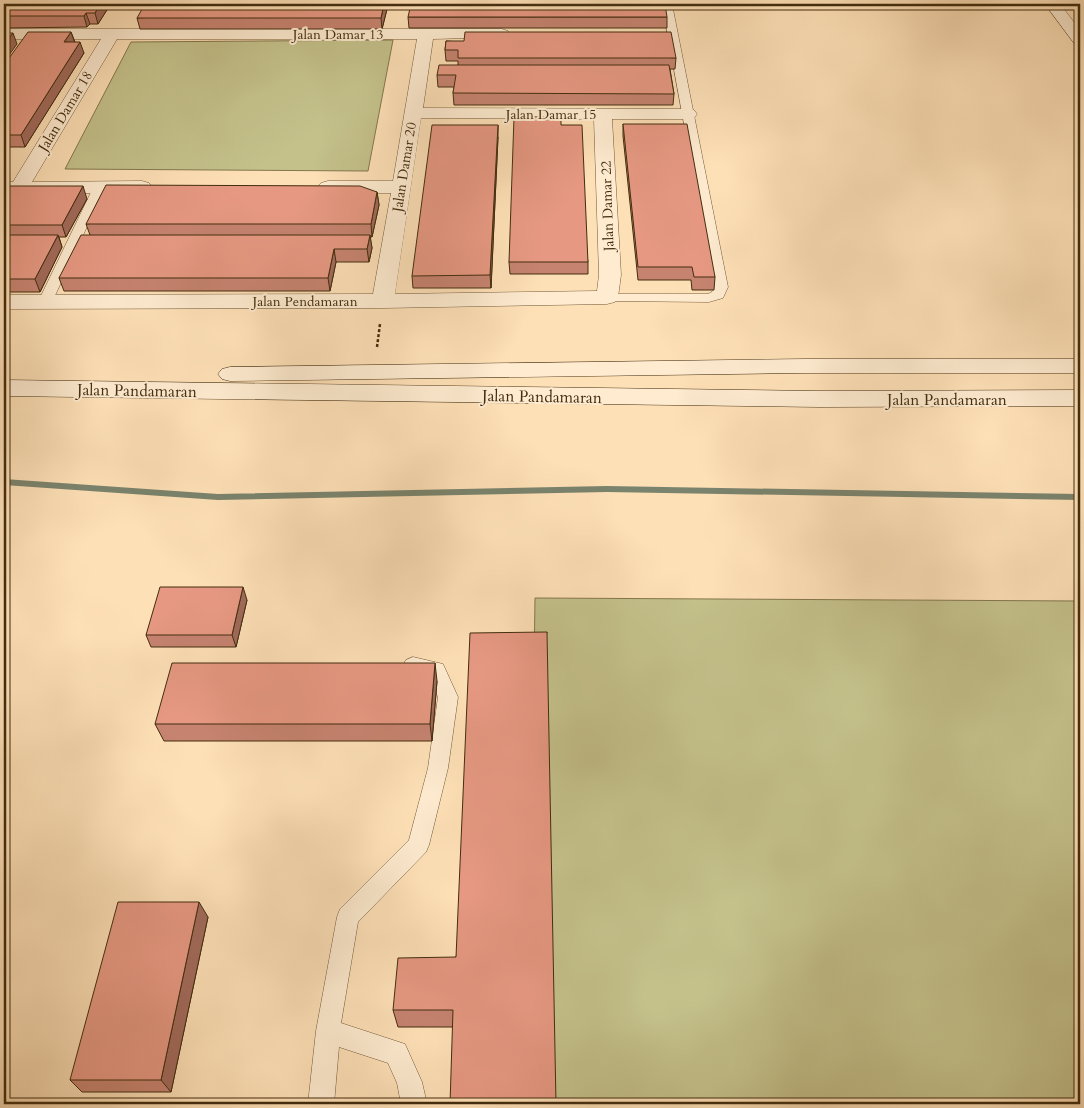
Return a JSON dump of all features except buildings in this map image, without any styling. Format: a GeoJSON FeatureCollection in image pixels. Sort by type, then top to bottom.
{"type":"FeatureCollection","features":[{"type":"Feature","properties":{"kind":"street"},"geometry":{"type":"LineString","coordinates":[[1053,4],[1071,4]]}},
{"type":"Feature","properties":{"kind":"street"},"geometry":{"type":"LineString","coordinates":[[1053,4],[1080,40]]}},
{"type":"Feature","properties":{"kind":"street"},"geometry":{"type":"LineString","coordinates":[[653,34],[673,33]]}},
{"type":"Feature","properties":{"kind":"street","name":"Jalan Damar 13"},"geometry":{"type":"LineString","coordinates":[[4,34],[514,34]]}},
{"type":"Feature","properties":{"kind":"street","name":"Jalan Damar 18"},"geometry":{"type":"LineString","coordinates":[[11,188],[112,34]]}},
{"type":"Feature","properties":{"kind":"street","name":"Jalan Damar 20"},"geometry":{"type":"LineString","coordinates":[[383,301],[426,34]]}},
{"type":"Feature","properties":{"kind":"street","name":"Jalan Damar 15"},"geometry":{"type":"LineString","coordinates":[[413,113],[688,114]]}},
{"type":"Feature","properties":{"kind":"street","name":"Jalan Damar 22"},"geometry":{"type":"LineString","coordinates":[[604,114],[610,275],[607,297]]}},
{"type":"Feature","properties":{"kind":"street"},"geometry":{"type":"LineString","coordinates":[[11,188],[164,187]]}},
{"type":"Feature","properties":{"kind":"street"},"geometry":{"type":"LineString","coordinates":[[312,187],[401,187]]}},
{"type":"Feature","properties":{"kind":"street","name":"Jalan Pendamaran"},"geometry":{"type":"LineString","coordinates":[[4,302],[383,301],[607,297]]}},
{"type":"Feature","properties":{"kind":"street","name":"Jalan Pandamaran"},"geometry":{"type":"LineString","coordinates":[[4,375],[373,373],[806,366],[1080,366]]}},
{"type":"Feature","properties":{"kind":"street","name":"Jalan Pandamaran"},"geometry":{"type":"LineString","coordinates":[[4,388],[820,400],[1080,398]]}},
{"type":"Feature","properties":{"kind":"lane"},"geometry":{"type":"LineString","coordinates":[[607,297],[709,298],[718,295],[721,287],[667,4]]}},
{"type":"Feature","properties":{"kind":"lane"},"geometry":{"type":"LineString","coordinates":[[45,302],[99,188]]}},
{"type":"Feature","properties":{"kind":"lane"},"geometry":{"type":"LineString","coordinates":[[321,1104],[328,1031],[348,918],[418,845],[438,768],[448,697],[436,670],[410,664],[391,664]]}},
{"type":"Feature","properties":{"kind":"lane"},"geometry":{"type":"LineString","coordinates":[[328,1031],[396,1054],[409,1082],[414,1104]]}},
{"type":"Feature","properties":{"kind":"path"},"geometry":{"type":"LineString","coordinates":[[373,373],[383,301]]}},
{"type":"Feature","properties":{"kind":"shaded area"},"geometry":{"type":"Polygon","coordinates":[[[393,40],[368,171],[65,169],[131,42],[393,40]]]}},
{"type":"Feature","properties":{"kind":"shaded area"},"geometry":{"type":"Polygon","coordinates":[[[535,598],[1080,601],[1080,1104],[528,1104],[535,598]]]}},
{"type":"Feature","properties":{"kind":"waterway"},"geometry":{"type":"LineString","coordinates":[[4,482],[218,497],[607,489],[1080,497]]}}]}
